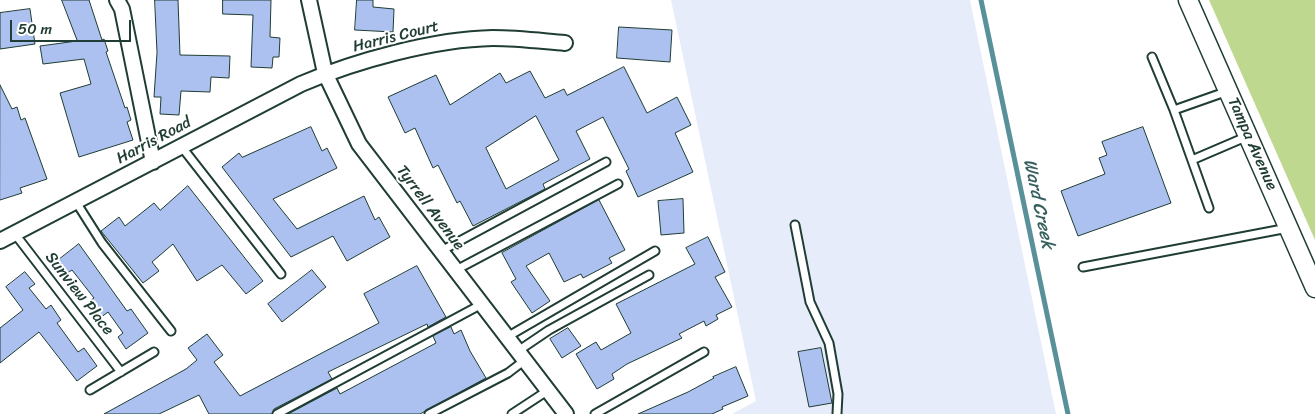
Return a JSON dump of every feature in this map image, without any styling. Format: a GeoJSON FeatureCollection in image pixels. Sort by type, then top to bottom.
{"type":"FeatureCollection","features":[{"type":"Feature","properties":{"kind":"street"},"geometry":{"type":"LineString","coordinates":[[117,0],[122,9],[153,162]]}},
{"type":"Feature","properties":{"kind":"street","name":"Tyrrell Avenue"},"geometry":{"type":"LineString","coordinates":[[309,0],[325,73],[359,144],[566,414]]}},
{"type":"Feature","properties":{"kind":"street","name":"Tampa Avenue"},"geometry":{"type":"LineString","coordinates":[[1188,0],[1315,288]]}},
{"type":"Feature","properties":{"kind":"street","name":"Harris Court"},"geometry":{"type":"LineString","coordinates":[[325,73],[438,43],[493,38],[565,43]]}},
{"type":"Feature","properties":{"kind":"street","name":"Harris Road"},"geometry":{"type":"LineString","coordinates":[[0,241],[325,73]]}},
{"type":"Feature","properties":{"kind":"lane"},"geometry":{"type":"LineString","coordinates":[[1152,57],[1174,110],[1209,208]]}},
{"type":"Feature","properties":{"kind":"lane"},"geometry":{"type":"LineString","coordinates":[[1174,110],[1228,90]]}},
{"type":"Feature","properties":{"kind":"lane"},"geometry":{"type":"LineString","coordinates":[[1192,160],[1249,136]]}},
{"type":"Feature","properties":{"kind":"lane"},"geometry":{"type":"LineString","coordinates":[[181,146],[281,274]]}},
{"type":"Feature","properties":{"kind":"lane"},"geometry":{"type":"LineString","coordinates":[[441,251],[606,162]]}},
{"type":"Feature","properties":{"kind":"lane"},"geometry":{"type":"LineString","coordinates":[[456,270],[618,184]]}},
{"type":"Feature","properties":{"kind":"lane"},"geometry":{"type":"LineString","coordinates":[[76,202],[102,243],[171,331]]}},
{"type":"Feature","properties":{"kind":"lane"},"geometry":{"type":"LineString","coordinates":[[795,225],[810,302],[830,343],[838,394],[837,414]]}},
{"type":"Feature","properties":{"kind":"lane"},"geometry":{"type":"LineString","coordinates":[[1083,267],[1288,228]]}},
{"type":"Feature","properties":{"kind":"lane","name":"Sunview Place"},"geometry":{"type":"LineString","coordinates":[[14,234],[121,372]]}},
{"type":"Feature","properties":{"kind":"lane"},"geometry":{"type":"LineString","coordinates":[[506,337],[655,251]]}},
{"type":"Feature","properties":{"kind":"lane"},"geometry":{"type":"LineString","coordinates":[[429,414],[508,372],[521,355],[549,330],[649,275]]}},
{"type":"Feature","properties":{"kind":"lane"},"geometry":{"type":"LineString","coordinates":[[277,414],[482,304]]}},
{"type":"Feature","properties":{"kind":"lane"},"geometry":{"type":"LineString","coordinates":[[90,390],[154,352]]}},
{"type":"Feature","properties":{"kind":"lane"},"geometry":{"type":"LineString","coordinates":[[594,414],[704,352]]}},
{"type":"Feature","properties":{"kind":"lane"},"geometry":{"type":"LineString","coordinates":[[512,414],[547,391]]}},
{"type":"Feature","properties":{"kind":"shaded area"},"geometry":{"type":"Polygon","coordinates":[[[671,0],[970,0],[1056,414],[732,414],[756,401],[671,0]]]}},
{"type":"Feature","properties":{"kind":"green space"},"geometry":{"type":"Polygon","coordinates":[[[1209,0],[1315,0],[1315,240],[1209,0]]]}},
{"type":"Feature","properties":{"kind":"building"},"geometry":{"type":"Polygon","coordinates":[[[62,0],[89,0],[102,40],[104,39],[108,51],[106,52],[125,108],[127,107],[131,120],[127,122],[133,140],[79,157],[60,93],[91,84],[84,59],[43,64],[40,46],[77,41],[62,0]]]}},
{"type":"Feature","properties":{"kind":"building"},"geometry":{"type":"Polygon","coordinates":[[[155,0],[178,0],[180,55],[230,56],[229,78],[211,77],[210,92],[181,91],[179,115],[160,114],[161,97],[154,97],[157,53],[155,0]]]}},
{"type":"Feature","properties":{"kind":"building"},"geometry":{"type":"Polygon","coordinates":[[[223,0],[271,0],[270,37],[280,38],[279,57],[273,57],[272,68],[251,67],[253,15],[223,14],[223,0]]]}},
{"type":"Feature","properties":{"kind":"building"},"geometry":{"type":"Polygon","coordinates":[[[357,0],[373,0],[373,7],[394,9],[393,32],[355,30],[357,0]]]}},
{"type":"Feature","properties":{"kind":"building"},"geometry":{"type":"Polygon","coordinates":[[[30,9],[35,44],[0,49],[0,13],[30,9]]]}},
{"type":"Feature","properties":{"kind":"building"},"geometry":{"type":"Polygon","coordinates":[[[619,27],[672,30],[670,62],[617,58],[619,27]]]}},
{"type":"Feature","properties":{"kind":"building"},"geometry":{"type":"Polygon","coordinates":[[[624,67],[647,113],[677,97],[691,125],[675,133],[693,172],[638,197],[626,171],[629,169],[603,117],[576,131],[590,159],[543,184],[545,189],[473,226],[460,201],[457,203],[438,165],[433,168],[415,128],[405,133],[388,97],[436,75],[450,105],[500,73],[506,83],[530,71],[545,98],[564,89],[567,95],[624,67]],[[536,116],[486,148],[506,189],[559,160],[536,116]]]}},
{"type":"Feature","properties":{"kind":"building"},"geometry":{"type":"Polygon","coordinates":[[[0,85],[12,109],[17,107],[21,120],[25,118],[47,179],[20,188],[22,193],[0,200],[0,85]]]}},
{"type":"Feature","properties":{"kind":"building"},"geometry":{"type":"Polygon","coordinates":[[[311,127],[322,151],[327,148],[337,168],[273,199],[297,229],[364,196],[375,220],[379,217],[390,237],[347,261],[333,236],[291,257],[222,167],[239,153],[242,157],[311,127]]]}},
{"type":"Feature","properties":{"kind":"building"},"geometry":{"type":"Polygon","coordinates":[[[1143,127],[1171,203],[1078,236],[1061,191],[1105,174],[1099,158],[1107,155],[1102,142],[1143,127]]]}},
{"type":"Feature","properties":{"kind":"building"},"geometry":{"type":"Polygon","coordinates":[[[188,186],[263,281],[246,294],[222,265],[197,281],[173,244],[152,262],[159,271],[143,283],[101,231],[119,217],[125,226],[154,203],[160,210],[188,186]]]}},
{"type":"Feature","properties":{"kind":"building"},"geometry":{"type":"Polygon","coordinates":[[[683,199],[684,233],[661,235],[658,201],[683,199]]]}},
{"type":"Feature","properties":{"kind":"building"},"geometry":{"type":"Polygon","coordinates":[[[599,200],[625,250],[609,258],[612,263],[583,278],[581,274],[564,282],[549,253],[526,266],[550,301],[532,313],[511,282],[516,279],[502,253],[599,200]]]}},
{"type":"Feature","properties":{"kind":"building"},"geometry":{"type":"Polygon","coordinates":[[[708,237],[725,272],[715,277],[732,307],[716,315],[718,319],[706,326],[704,321],[679,334],[682,338],[627,364],[612,374],[614,379],[597,389],[576,354],[596,342],[601,350],[631,333],[616,304],[695,264],[686,248],[708,237]]]}},
{"type":"Feature","properties":{"kind":"building"},"geometry":{"type":"Polygon","coordinates":[[[79,244],[127,311],[131,309],[148,333],[126,349],[118,337],[123,333],[108,312],[100,318],[88,302],[94,298],[72,270],[66,274],[56,262],[79,244]]]}},
{"type":"Feature","properties":{"kind":"building"},"geometry":{"type":"Polygon","coordinates":[[[417,266],[446,317],[428,327],[427,324],[328,372],[332,379],[274,409],[272,414],[209,414],[199,395],[159,414],[104,414],[186,369],[197,360],[188,348],[207,334],[223,355],[214,362],[240,396],[379,323],[364,294],[417,266]]]}},
{"type":"Feature","properties":{"kind":"building"},"geometry":{"type":"Polygon","coordinates":[[[312,270],[326,287],[282,322],[268,304],[312,270]]]}},
{"type":"Feature","properties":{"kind":"building"},"geometry":{"type":"Polygon","coordinates":[[[25,272],[35,284],[29,288],[46,309],[51,305],[61,320],[57,323],[78,352],[84,348],[97,366],[77,381],[39,332],[0,363],[0,328],[23,310],[6,287],[25,272]]]}},
{"type":"Feature","properties":{"kind":"building"},"geometry":{"type":"Polygon","coordinates":[[[451,327],[454,334],[461,330],[470,351],[486,378],[420,414],[288,414],[337,388],[340,394],[436,343],[433,336],[451,327]]]}},
{"type":"Feature","properties":{"kind":"building"},"geometry":{"type":"Polygon","coordinates":[[[568,328],[581,346],[562,358],[550,339],[568,328]]]}},
{"type":"Feature","properties":{"kind":"building"},"geometry":{"type":"Polygon","coordinates":[[[821,348],[832,403],[809,407],[798,352],[821,348]]]}},
{"type":"Feature","properties":{"kind":"building"},"geometry":{"type":"Polygon","coordinates":[[[736,367],[748,396],[722,407],[723,409],[712,414],[638,414],[688,392],[713,377],[736,367]]]}},
{"type":"Feature","properties":{"kind":"waterway","name":"Ward Creek"},"geometry":{"type":"LineString","coordinates":[[981,0],[1068,414]]}}]}
